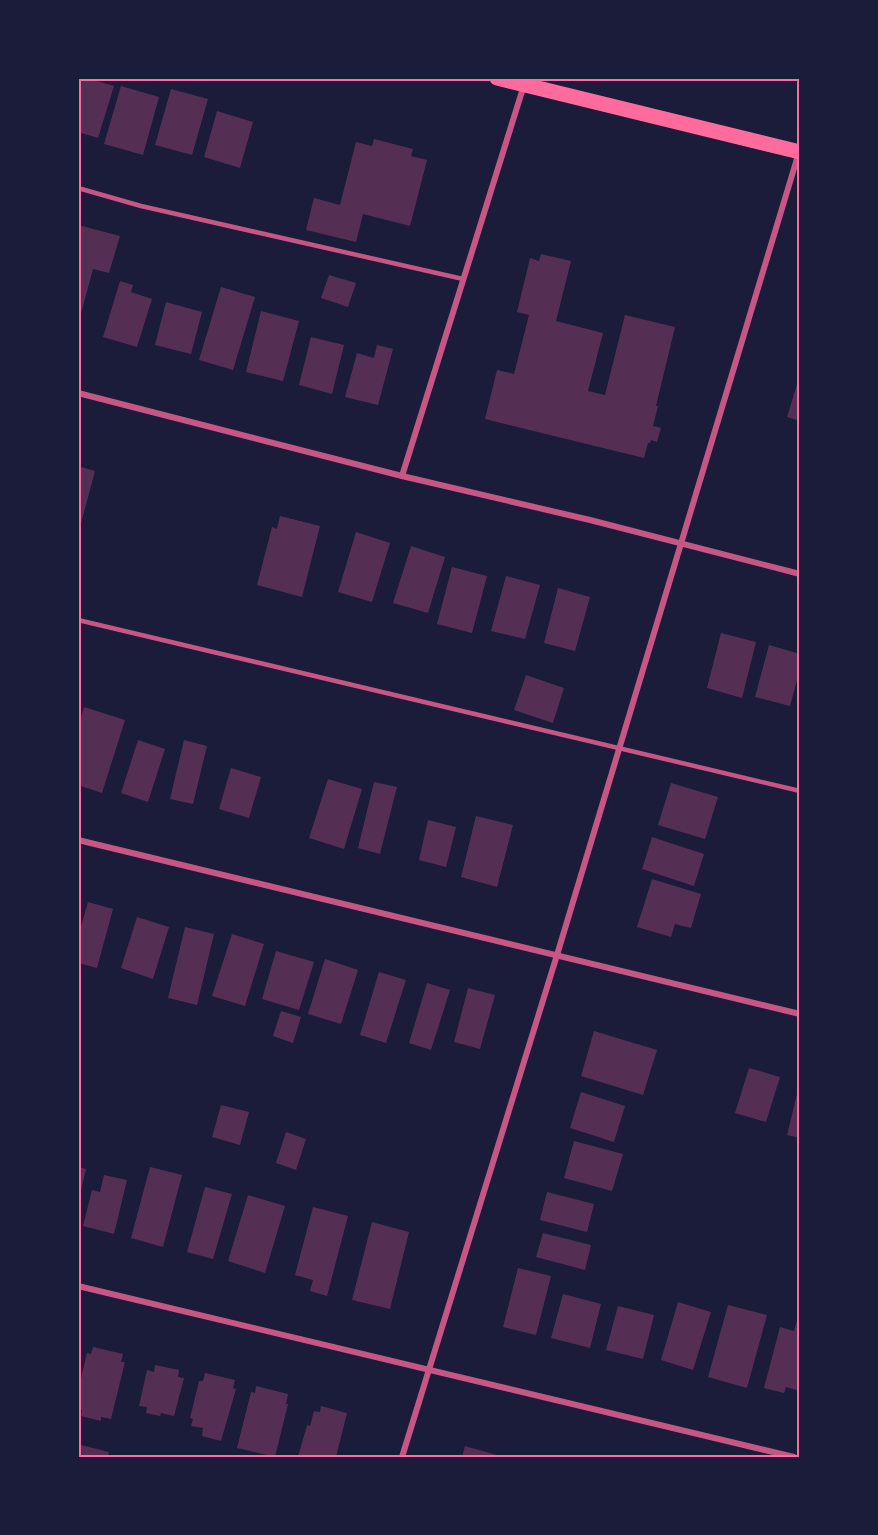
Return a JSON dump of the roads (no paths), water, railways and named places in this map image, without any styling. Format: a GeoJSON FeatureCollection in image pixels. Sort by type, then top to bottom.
{"type":"FeatureCollection","features":[{"type":"Feature","properties":{"kind":"main road"},"geometry":{"type":"LineString","coordinates":[[497,78],[800,152]]}},
{"type":"Feature","properties":{"kind":"street"},"geometry":{"type":"LineString","coordinates":[[402,476],[524,84]]}},
{"type":"Feature","properties":{"kind":"street"},"geometry":{"type":"LineString","coordinates":[[402,1457],[557,956],[800,152]]}},
{"type":"Feature","properties":{"kind":"street"},"geometry":{"type":"LineString","coordinates":[[78,393],[800,574]]}},
{"type":"Feature","properties":{"kind":"street"},"geometry":{"type":"LineString","coordinates":[[78,840],[800,1014]]}},
{"type":"Feature","properties":{"kind":"street"},"geometry":{"type":"LineString","coordinates":[[78,1286],[794,1457]]}},
{"type":"Feature","properties":{"kind":"lane"},"geometry":{"type":"LineString","coordinates":[[78,188],[141,206],[463,279]]}},
{"type":"Feature","properties":{"kind":"lane"},"geometry":{"type":"LineString","coordinates":[[78,620],[800,792]]}}]}
